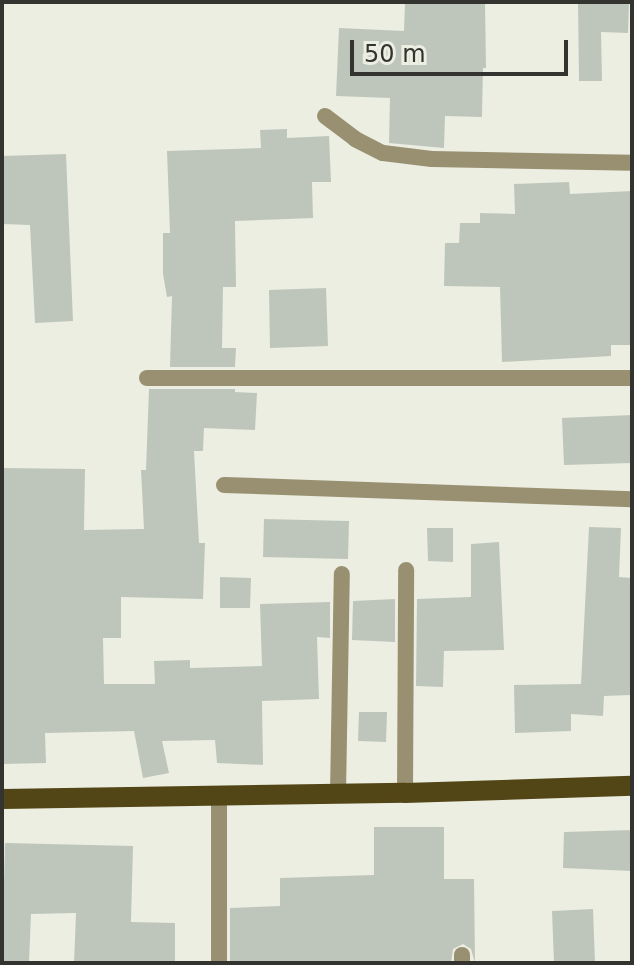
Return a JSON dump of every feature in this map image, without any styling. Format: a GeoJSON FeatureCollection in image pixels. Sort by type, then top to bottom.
{"type":"FeatureCollection","features":[{"type":"Feature","properties":{"kind":"main road"},"geometry":{"type":"LineString","coordinates":[[2,799],[632,786]]}},
{"type":"Feature","properties":{"kind":"street"},"geometry":{"type":"LineString","coordinates":[[325,116],[355,139],[383,153],[432,159],[632,163]]}},
{"type":"Feature","properties":{"kind":"street"},"geometry":{"type":"LineString","coordinates":[[147,378],[632,378]]}},
{"type":"Feature","properties":{"kind":"street"},"geometry":{"type":"LineString","coordinates":[[224,485],[632,499]]}},
{"type":"Feature","properties":{"kind":"street"},"geometry":{"type":"LineString","coordinates":[[405,793],[406,570]]}},
{"type":"Feature","properties":{"kind":"street"},"geometry":{"type":"LineString","coordinates":[[338,793],[342,574]]}},
{"type":"Feature","properties":{"kind":"street"},"geometry":{"type":"LineString","coordinates":[[219,796],[219,963]]}},
{"type":"Feature","properties":{"kind":"building"},"geometry":{"type":"Polygon","coordinates":[[[405,2],[485,2],[486,68],[483,68],[482,117],[445,116],[444,148],[389,143],[390,98],[336,96],[339,28],[404,31],[405,2]]]}},
{"type":"Feature","properties":{"kind":"building"},"geometry":{"type":"Polygon","coordinates":[[[578,2],[629,2],[628,33],[601,32],[602,81],[579,81],[578,2]]]}},
{"type":"Feature","properties":{"kind":"building"},"geometry":{"type":"Polygon","coordinates":[[[287,129],[287,138],[329,136],[331,182],[312,182],[313,218],[235,221],[236,287],[223,287],[222,348],[236,348],[235,367],[170,367],[172,296],[167,297],[163,274],[163,233],[170,233],[167,151],[261,148],[260,130],[287,129]]]}},
{"type":"Feature","properties":{"kind":"building"},"geometry":{"type":"Polygon","coordinates":[[[66,154],[73,321],[35,323],[30,225],[2,224],[2,156],[66,154]]]}},
{"type":"Feature","properties":{"kind":"building"},"geometry":{"type":"Polygon","coordinates":[[[569,182],[570,194],[632,191],[632,345],[611,345],[611,356],[502,362],[500,287],[444,286],[445,243],[459,243],[460,223],[480,223],[480,213],[515,214],[514,184],[569,182]]]}},
{"type":"Feature","properties":{"kind":"building"},"geometry":{"type":"Polygon","coordinates":[[[326,288],[328,346],[270,348],[269,290],[326,288]]]}},
{"type":"Feature","properties":{"kind":"building"},"geometry":{"type":"Polygon","coordinates":[[[149,389],[235,389],[235,392],[257,393],[255,430],[204,428],[203,451],[194,451],[199,543],[205,543],[203,599],[121,597],[121,638],[103,638],[104,684],[155,684],[154,661],[190,660],[190,668],[262,666],[260,604],[330,602],[330,638],[317,637],[319,699],[262,701],[263,765],[217,763],[215,740],[162,741],[169,773],[143,778],[134,731],[45,733],[46,763],[2,764],[2,468],[85,469],[84,530],[144,529],[141,470],[146,470],[149,389]]]}},
{"type":"Feature","properties":{"kind":"building"},"geometry":{"type":"Polygon","coordinates":[[[632,415],[632,463],[564,465],[562,418],[632,415]]]}},
{"type":"Feature","properties":{"kind":"building"},"geometry":{"type":"Polygon","coordinates":[[[264,519],[349,521],[348,559],[263,557],[264,519]]]}},
{"type":"Feature","properties":{"kind":"building"},"geometry":{"type":"Polygon","coordinates":[[[589,527],[621,528],[619,577],[632,578],[631,695],[604,696],[603,716],[571,714],[571,731],[515,733],[514,685],[581,684],[589,527]]]}},
{"type":"Feature","properties":{"kind":"building"},"geometry":{"type":"Polygon","coordinates":[[[427,528],[453,528],[453,562],[428,561],[427,528]]]}},
{"type":"Feature","properties":{"kind":"building"},"geometry":{"type":"Polygon","coordinates":[[[499,542],[504,650],[444,651],[443,687],[416,686],[417,599],[471,597],[471,544],[499,542]]]}},
{"type":"Feature","properties":{"kind":"building"},"geometry":{"type":"Polygon","coordinates":[[[220,577],[251,578],[250,608],[220,608],[220,577]]]}},
{"type":"Feature","properties":{"kind":"building"},"geometry":{"type":"Polygon","coordinates":[[[395,599],[395,642],[352,640],[353,601],[395,599]]]}},
{"type":"Feature","properties":{"kind":"building"},"geometry":{"type":"Polygon","coordinates":[[[359,712],[387,712],[386,742],[358,741],[359,712]]]}},
{"type":"Feature","properties":{"kind":"building"},"geometry":{"type":"Polygon","coordinates":[[[374,827],[444,827],[444,879],[474,879],[475,963],[471,949],[463,944],[453,949],[451,963],[230,963],[230,908],[280,906],[280,878],[374,875],[374,827]]]}},
{"type":"Feature","properties":{"kind":"building"},"geometry":{"type":"Polygon","coordinates":[[[632,830],[632,871],[563,868],[564,832],[632,830]]]}},
{"type":"Feature","properties":{"kind":"building"},"geometry":{"type":"Polygon","coordinates":[[[5,843],[133,846],[131,922],[175,923],[175,963],[74,963],[76,913],[31,914],[29,963],[2,963],[5,843]]]}},
{"type":"Feature","properties":{"kind":"building"},"geometry":{"type":"Polygon","coordinates":[[[593,909],[595,963],[554,963],[552,911],[593,909]]]}}]}
